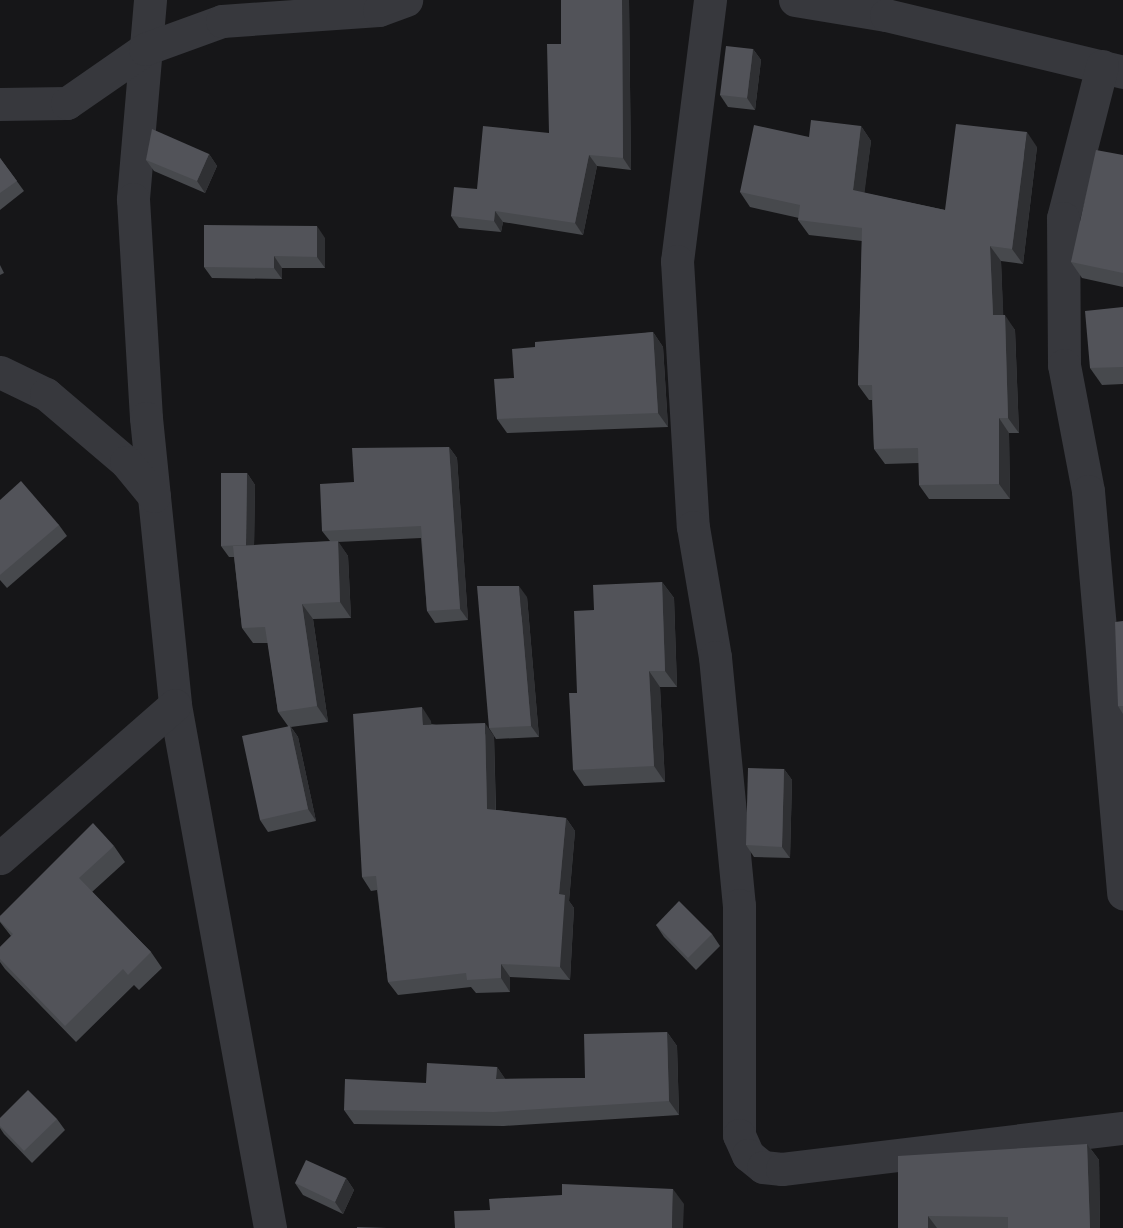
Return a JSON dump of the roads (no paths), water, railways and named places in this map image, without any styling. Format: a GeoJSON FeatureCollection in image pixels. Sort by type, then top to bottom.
{"type":"FeatureCollection","features":[{"type":"Feature","properties":{"kind":"street"},"geometry":{"type":"LineString","coordinates":[[150,0],[133,199],[154,495],[175,705],[270,1228]]}},
{"type":"Feature","properties":{"kind":"street"},"geometry":{"type":"LineString","coordinates":[[0,104],[68,103],[145,49],[222,21],[379,10],[406,0]]}},
{"type":"Feature","properties":{"kind":"street"},"geometry":{"type":"LineString","coordinates":[[710,0],[677,261],[693,527],[715,657],[739,905],[740,1135],[748,1155],[763,1167],[782,1169],[1123,1128]]}},
{"type":"Feature","properties":{"kind":"street"},"geometry":{"type":"LineString","coordinates":[[795,0],[891,7],[1112,69],[1063,218],[1064,365],[1088,490],[1123,893]]}},
{"type":"Feature","properties":{"kind":"street"},"geometry":{"type":"LineString","coordinates":[[0,372],[46,394],[126,462],[154,495]]}},
{"type":"Feature","properties":{"kind":"street"},"geometry":{"type":"LineString","coordinates":[[0,858],[175,705]]}}]}
